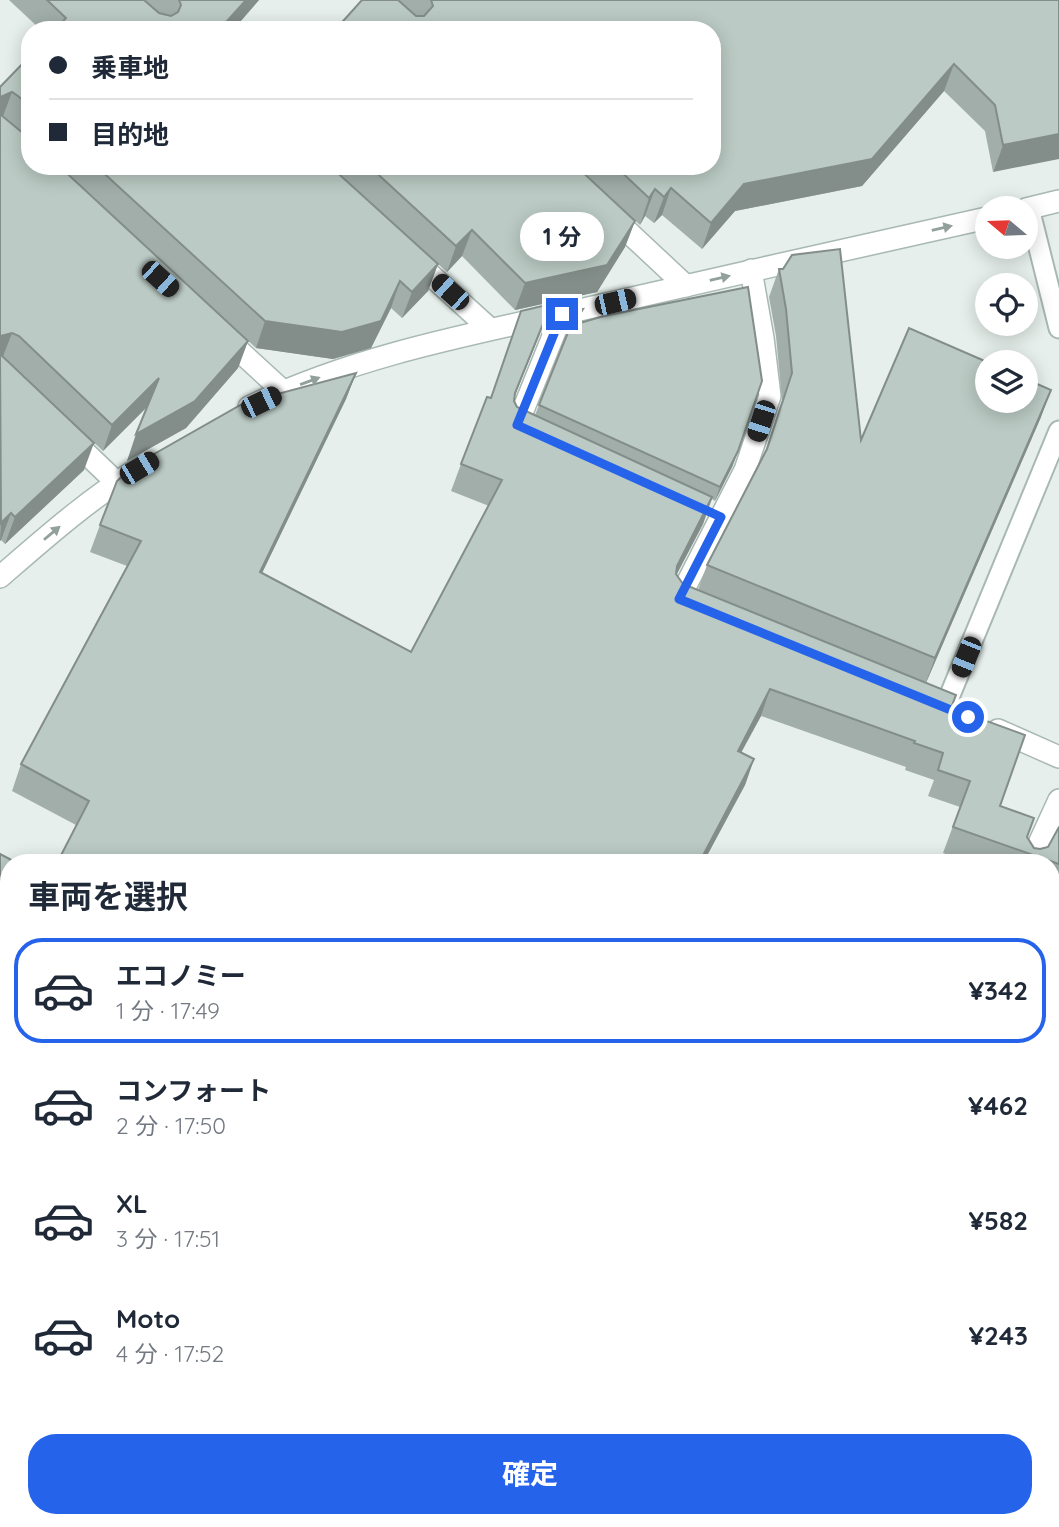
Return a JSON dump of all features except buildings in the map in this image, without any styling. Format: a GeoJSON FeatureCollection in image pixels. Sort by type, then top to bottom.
{"type":"FeatureCollection","features":[{"type":"Feature","properties":{"kind":"street"},"geometry":{"type":"LineString","coordinates":[[1038,206],[1059,201]]}},
{"type":"Feature","properties":{"kind":"street"},"geometry":{"type":"LineString","coordinates":[[597,203],[686,286]]}},
{"type":"Feature","properties":{"kind":"street"},"geometry":{"type":"LineString","coordinates":[[227,419],[283,391],[341,370],[490,329],[975,221]]}},
{"type":"Feature","properties":{"kind":"street"},"geometry":{"type":"LineString","coordinates":[[400,247],[490,329]]}},
{"type":"Feature","properties":{"kind":"street"},"geometry":{"type":"LineString","coordinates":[[704,609],[679,599],[714,515],[745,470],[769,396],[763,338],[751,270]]}},
{"type":"Feature","properties":{"kind":"street"},"geometry":{"type":"LineString","coordinates":[[542,436],[517,425],[562,314]]}},
{"type":"Feature","properties":{"kind":"street"},"geometry":{"type":"LineString","coordinates":[[211,326],[283,391]]}},
{"type":"Feature","properties":{"kind":"street"},"geometry":{"type":"LineString","coordinates":[[48,418],[117,482]]}},
{"type":"Feature","properties":{"kind":"street"},"geometry":{"type":"LineString","coordinates":[[0,578],[55,530],[117,482],[162,454]]}},
{"type":"Feature","properties":{"kind":"street"},"geometry":{"type":"LineString","coordinates":[[920,697],[952,710]]}},
{"type":"Feature","properties":{"kind":"street"},"geometry":{"type":"LineString","coordinates":[[983,724],[1059,757]]}},
{"type":"Feature","properties":{"kind":"street"},"geometry":{"type":"LineString","coordinates":[[1034,854],[1059,800]]}},
{"type":"Feature","properties":{"kind":"lane"},"geometry":{"type":"LineString","coordinates":[[1038,250],[1059,328]]}},
{"type":"Feature","properties":{"kind":"lane"},"geometry":{"type":"LineString","coordinates":[[952,710],[1059,431]]}},
{"type":"Feature","properties":{"kind":"route"},"geometry":{"type":"LineString","coordinates":[[562,314],[517,425],[721,517],[679,599],[968,717]]}}]}
